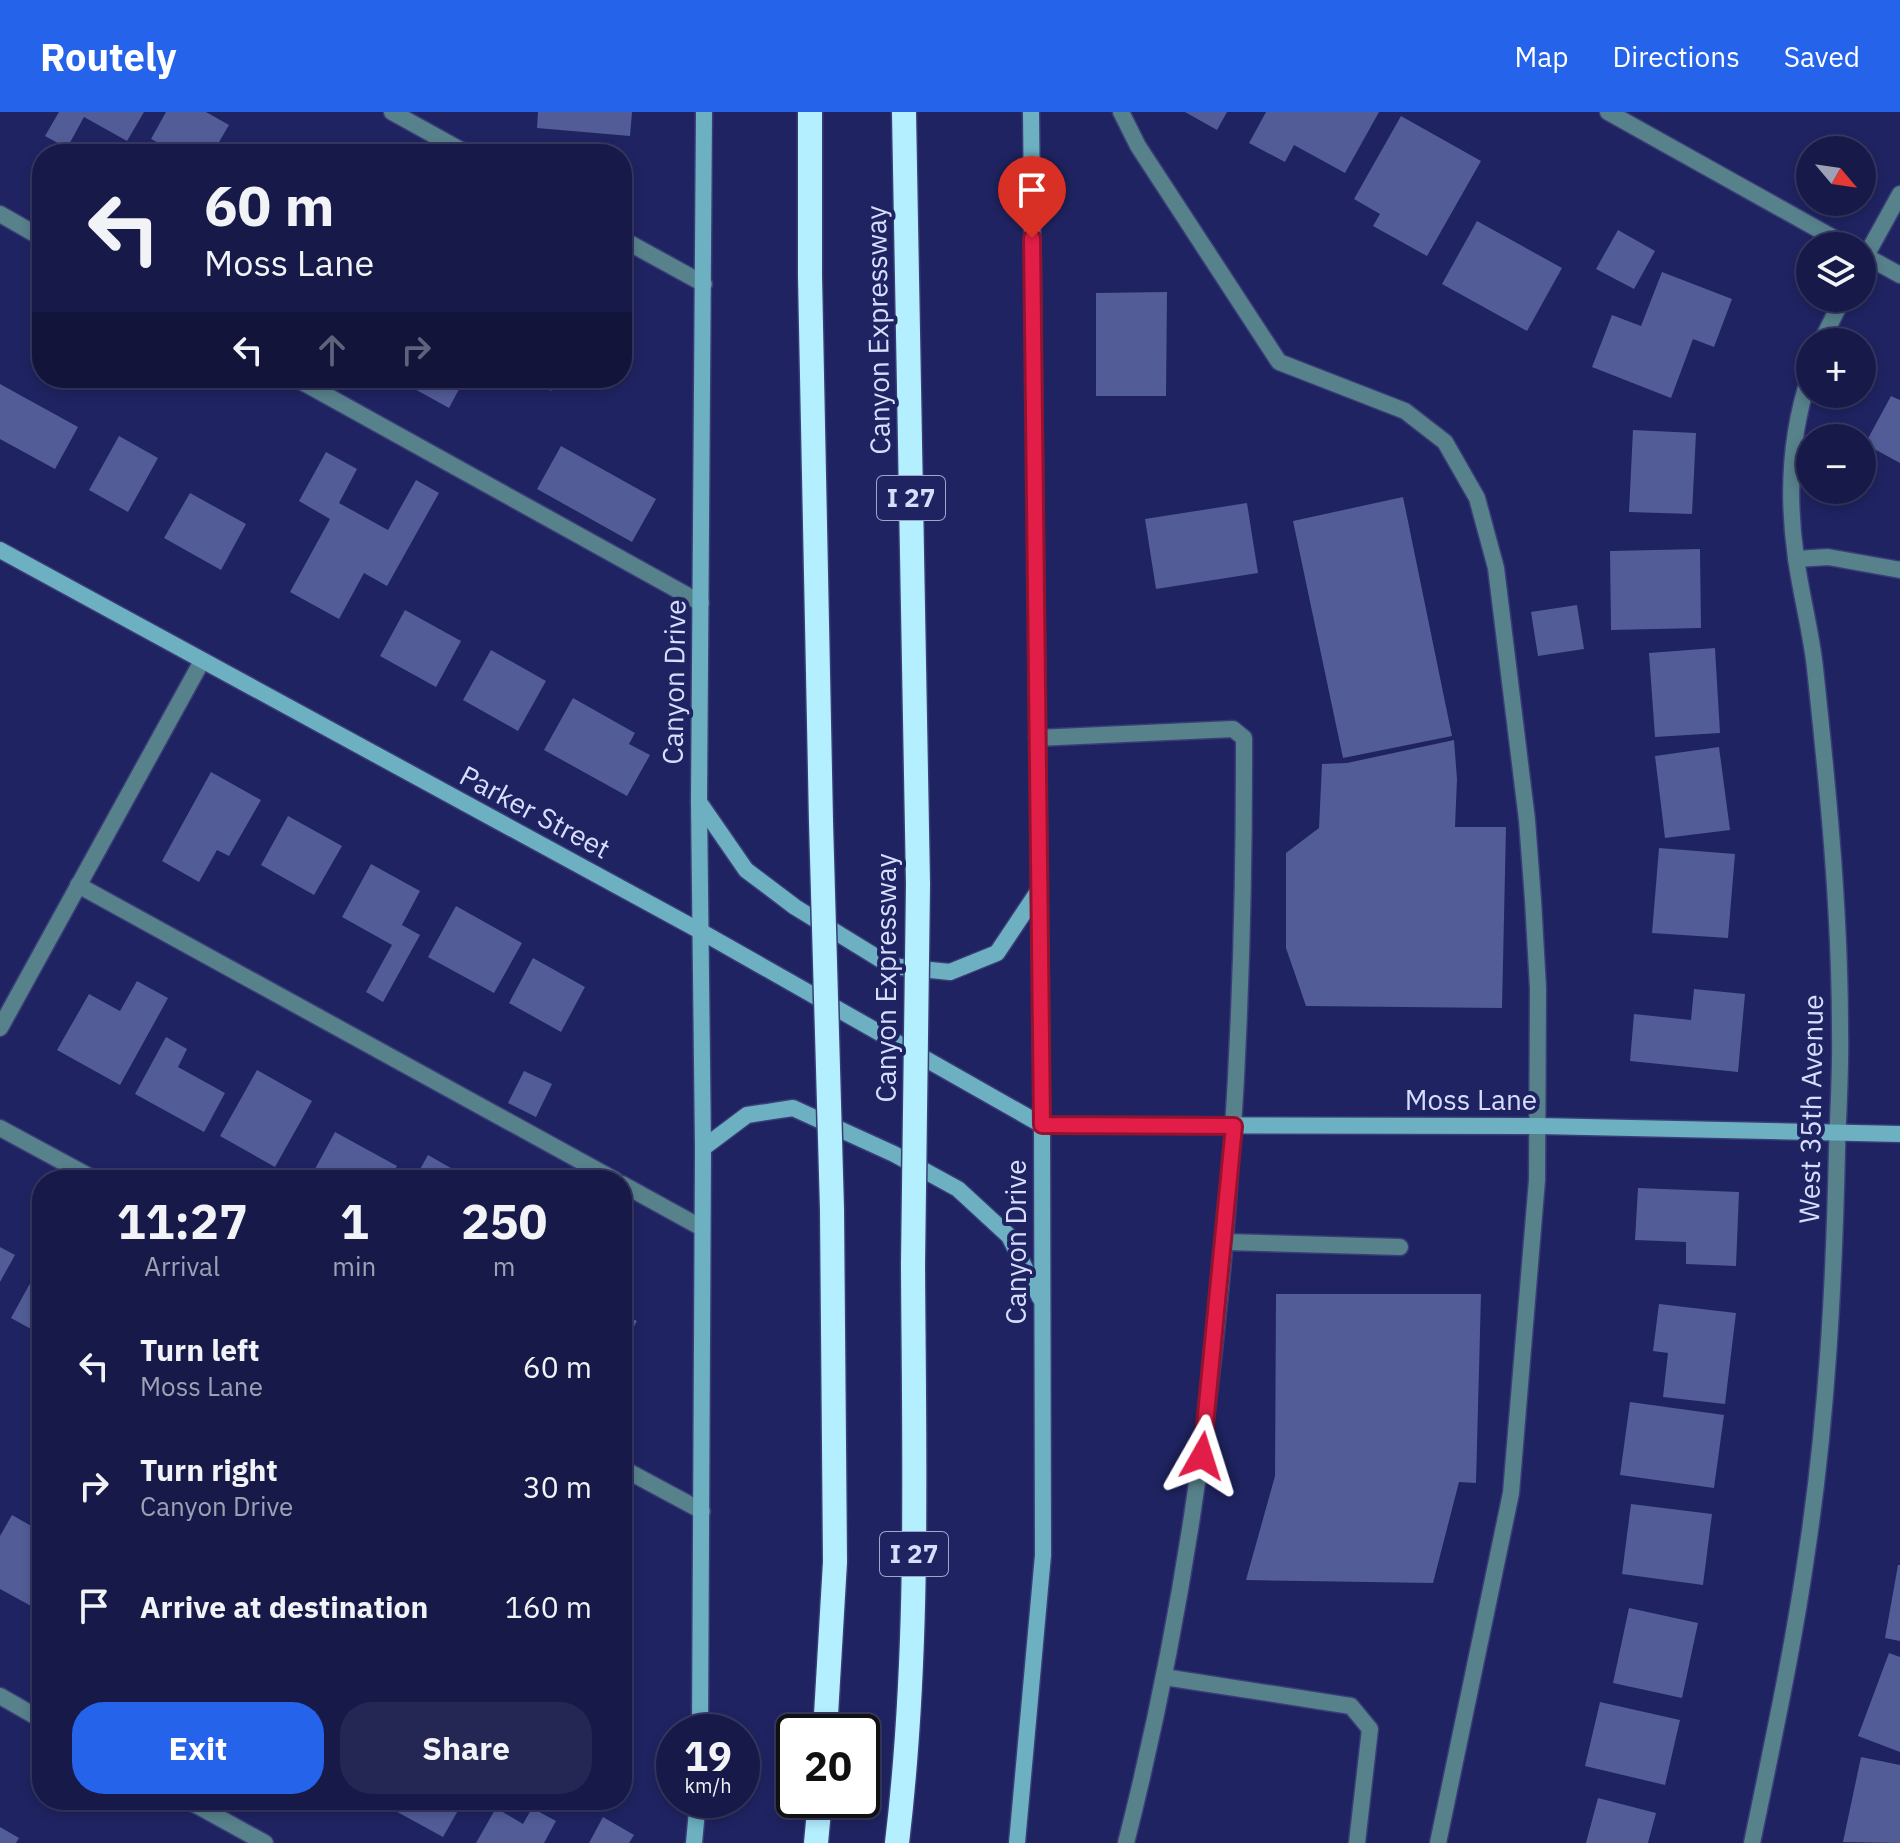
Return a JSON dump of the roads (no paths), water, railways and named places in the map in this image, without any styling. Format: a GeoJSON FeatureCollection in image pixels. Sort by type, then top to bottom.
{"type":"FeatureCollection","features":[{"type":"Feature","properties":{"kind":"highway","name":"Canyon Expressway"},"geometry":{"type":"LineString","coordinates":[[810,112],[810,276],[832,1209],[835,1562],[826,1714]]}},
{"type":"Feature","properties":{"kind":"highway","name":"Canyon Expressway"},"geometry":{"type":"LineString","coordinates":[[897,1843],[903,1788],[914,1577],[913,1264],[918,884],[904,112]]}},
{"type":"Feature","properties":{"kind":"highway"},"geometry":{"type":"LineString","coordinates":[[905,194],[915,112]]}},
{"type":"Feature","properties":{"kind":"highway"},"geometry":{"type":"LineString","coordinates":[[816,1843],[818,1818]]}},
{"type":"Feature","properties":{"kind":"main road","name":"Canyon Drive"},"geometry":{"type":"LineString","coordinates":[[700,1714],[703,1148],[699,802],[704,112]]}},
{"type":"Feature","properties":{"kind":"main road","name":"Canyon Drive"},"geometry":{"type":"LineString","coordinates":[[1017,1843],[1043,1555],[1042,1125],[1031,112]]}},
{"type":"Feature","properties":{"kind":"main road","name":"Parker Street"},"geometry":{"type":"LineString","coordinates":[[0,550],[700,931],[1042,1125]]}},
{"type":"Feature","properties":{"kind":"main road"},"geometry":{"type":"LineString","coordinates":[[699,802],[746,870],[795,907],[891,966],[950,972],[997,953],[1039,890]]}},
{"type":"Feature","properties":{"kind":"main road"},"geometry":{"type":"LineString","coordinates":[[703,1148],[747,1115],[793,1108],[894,1154],[958,1189],[1009,1236],[1042,1303]]}},
{"type":"Feature","properties":{"kind":"main road","name":"Moss Lane"},"geometry":{"type":"LineString","coordinates":[[1042,1125],[1539,1126],[1900,1134]]}},
{"type":"Feature","properties":{"kind":"main road"},"geometry":{"type":"LineString","coordinates":[[694,1843],[696,1818]]}},
{"type":"Feature","properties":{"kind":"street"},"geometry":{"type":"LineString","coordinates":[[392,112],[450,144]]}},
{"type":"Feature","properties":{"kind":"street"},"geometry":{"type":"LineString","coordinates":[[1121,112],[1138,146],[1279,362],[1405,411],[1445,442],[1477,498],[1496,568],[1527,820],[1538,988],[1537,1180],[1511,1493],[1438,1843]]}},
{"type":"Feature","properties":{"kind":"street"},"geometry":{"type":"LineString","coordinates":[[1608,112],[1823,232]]}},
{"type":"Feature","properties":{"kind":"street"},"geometry":{"type":"LineString","coordinates":[[1876,236],[1900,194]]}},
{"type":"Feature","properties":{"kind":"street"},"geometry":{"type":"LineString","coordinates":[[0,214],[32,232]]}},
{"type":"Feature","properties":{"kind":"street"},"geometry":{"type":"LineString","coordinates":[[632,244],[704,284]]}},
{"type":"Feature","properties":{"kind":"street"},"geometry":{"type":"LineString","coordinates":[[1876,264],[1900,275]]}},
{"type":"Feature","properties":{"kind":"street"},"geometry":{"type":"LineString","coordinates":[[313,388],[701,603]]}},
{"type":"Feature","properties":{"kind":"street","name":"West 35th Avenue"},"geometry":{"type":"LineString","coordinates":[[1752,1843],[1783,1695],[1808,1548],[1835,1244],[1840,1032],[1830,813],[1813,651],[1796,559],[1791,511],[1791,458],[1800,408]]}},
{"type":"Feature","properties":{"kind":"street"},"geometry":{"type":"LineString","coordinates":[[1796,559],[1828,557],[1900,570]]}},
{"type":"Feature","properties":{"kind":"street"},"geometry":{"type":"LineString","coordinates":[[0,1028],[202,661]]}},
{"type":"Feature","properties":{"kind":"street"},"geometry":{"type":"LineString","coordinates":[[1037,738],[1233,729],[1244,738],[1234,1126],[1225,1242],[1202,1456],[1150,1750],[1126,1843]]}},
{"type":"Feature","properties":{"kind":"street"},"geometry":{"type":"LineString","coordinates":[[78,885],[597,1170]]}},
{"type":"Feature","properties":{"kind":"street"},"geometry":{"type":"LineString","coordinates":[[0,1128],[78,1170]]}},
{"type":"Feature","properties":{"kind":"street"},"geometry":{"type":"LineString","coordinates":[[632,1190],[702,1228]]}},
{"type":"Feature","properties":{"kind":"street"},"geometry":{"type":"LineString","coordinates":[[1225,1242],[1400,1247]]}},
{"type":"Feature","properties":{"kind":"street"},"geometry":{"type":"LineString","coordinates":[[632,1473],[702,1511]]}},
{"type":"Feature","properties":{"kind":"street"},"geometry":{"type":"LineString","coordinates":[[1164,1677],[1351,1706],[1370,1729],[1357,1843]]}},
{"type":"Feature","properties":{"kind":"street"},"geometry":{"type":"LineString","coordinates":[[0,1696],[32,1714]]}},
{"type":"Feature","properties":{"kind":"street"},"geometry":{"type":"LineString","coordinates":[[205,1810],[265,1843]]}}]}
